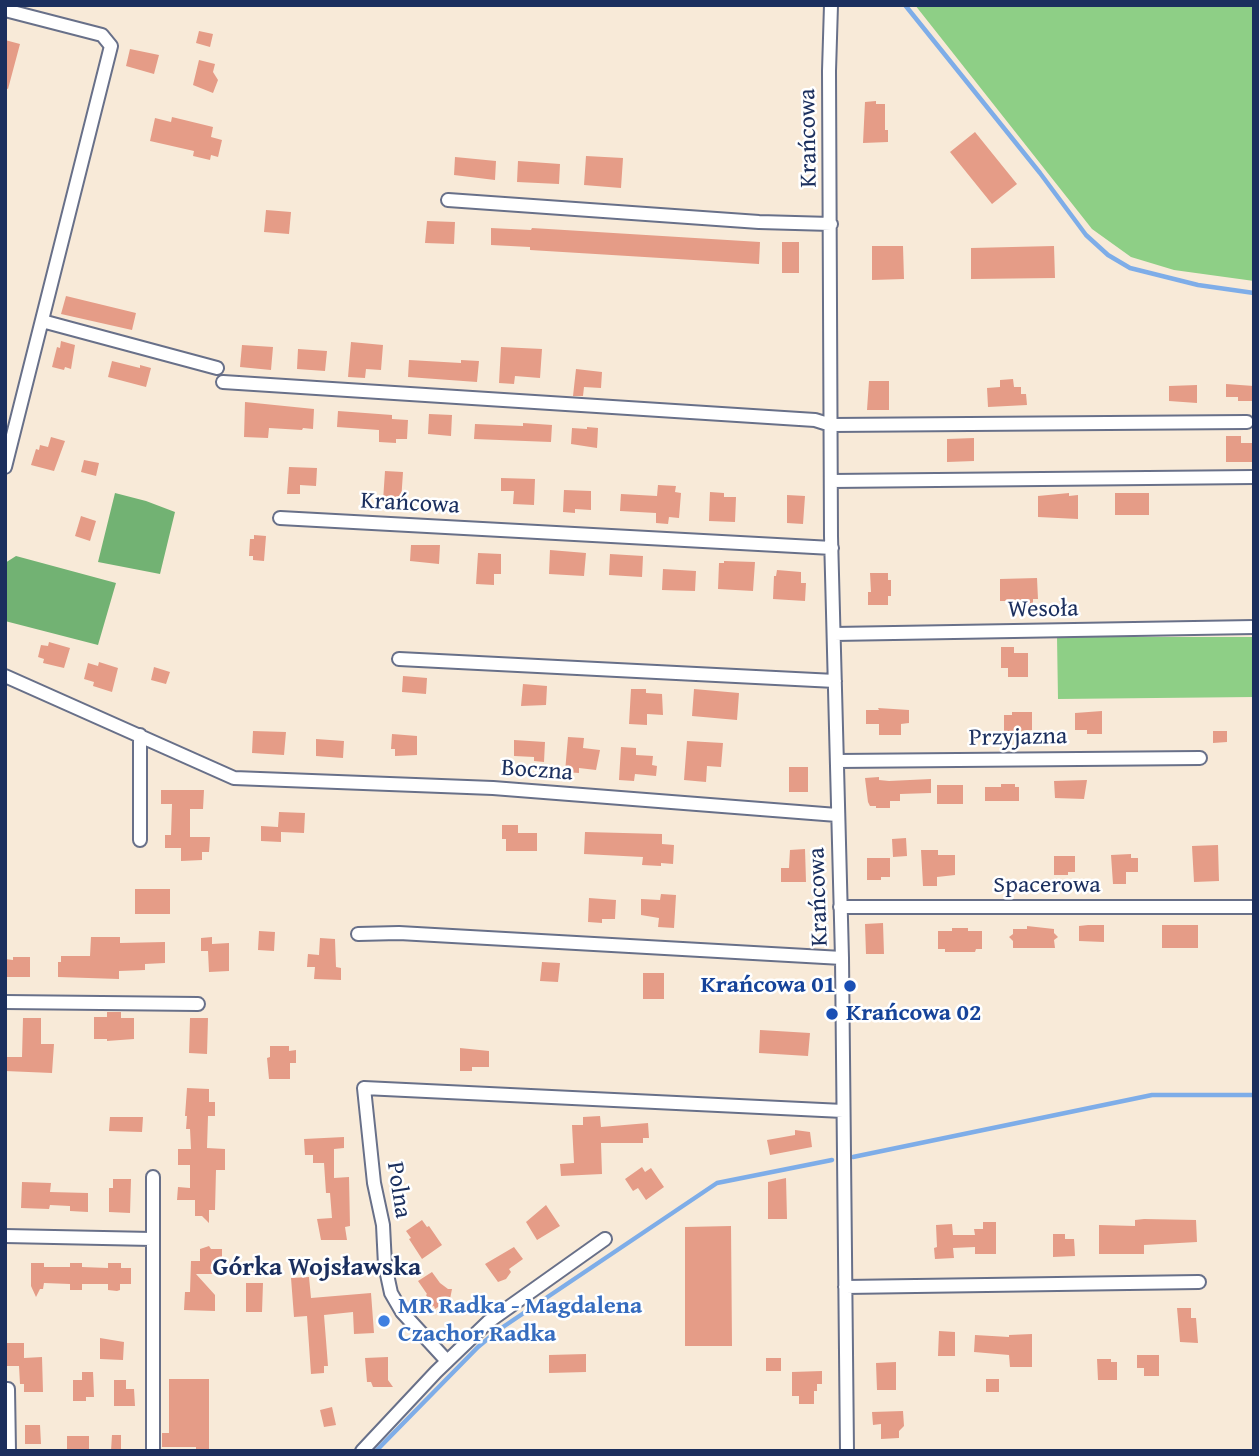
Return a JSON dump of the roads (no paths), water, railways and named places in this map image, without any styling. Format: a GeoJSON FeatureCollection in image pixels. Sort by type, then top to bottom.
{"type":"FeatureCollection","features":[{"type":"Feature","properties":{"kind":"street","name":"Krańcowa"},"geometry":{"type":"LineString","coordinates":[[831,5],[831,481],[842,958],[847,1451]]}},
{"type":"Feature","properties":{"kind":"street"},"geometry":{"type":"LineString","coordinates":[[5,10],[102,35],[111,46],[5,467]]}},
{"type":"Feature","properties":{"kind":"street"},"geometry":{"type":"LineString","coordinates":[[448,200],[759,222],[831,224]]}},
{"type":"Feature","properties":{"kind":"street"},"geometry":{"type":"LineString","coordinates":[[42,321],[217,368]]}},
{"type":"Feature","properties":{"kind":"street"},"geometry":{"type":"LineString","coordinates":[[223,382],[815,420],[831,425],[1247,422]]}},
{"type":"Feature","properties":{"kind":"street"},"geometry":{"type":"LineString","coordinates":[[831,481],[1254,477]]}},
{"type":"Feature","properties":{"kind":"street","name":"Krańcowa"},"geometry":{"type":"LineString","coordinates":[[280,518],[832,548]]}},
{"type":"Feature","properties":{"kind":"street","name":"Wesoła"},"geometry":{"type":"LineString","coordinates":[[834,634],[1254,626]]}},
{"type":"Feature","properties":{"kind":"street"},"geometry":{"type":"LineString","coordinates":[[400,659],[835,681]]}},
{"type":"Feature","properties":{"kind":"street"},"geometry":{"type":"LineString","coordinates":[[5,676],[140,735],[140,840]]}},
{"type":"Feature","properties":{"kind":"street","name":"Boczna"},"geometry":{"type":"LineString","coordinates":[[140,735],[234,778],[493,789],[837,814]]}},
{"type":"Feature","properties":{"kind":"street","name":"Przyjazna"},"geometry":{"type":"LineString","coordinates":[[837,761],[1200,758]]}},
{"type":"Feature","properties":{"kind":"street","name":"Spacerowa"},"geometry":{"type":"LineString","coordinates":[[840,907],[1254,907]]}},
{"type":"Feature","properties":{"kind":"street"},"geometry":{"type":"LineString","coordinates":[[358,934],[398,933],[842,958]]}},
{"type":"Feature","properties":{"kind":"street"},"geometry":{"type":"LineString","coordinates":[[5,1002],[198,1004]]}},
{"type":"Feature","properties":{"kind":"street","name":"Polna"},"geometry":{"type":"LineString","coordinates":[[447,1361],[402,1312],[391,1293],[383,1225],[374,1183],[365,1088],[843,1111]]}},
{"type":"Feature","properties":{"kind":"street"},"geometry":{"type":"LineString","coordinates":[[153,1177],[153,1451]]}},
{"type":"Feature","properties":{"kind":"street"},"geometry":{"type":"LineString","coordinates":[[5,1236],[152,1239]]}},
{"type":"Feature","properties":{"kind":"street"},"geometry":{"type":"LineString","coordinates":[[362,1451],[488,1322],[605,1239]]}},
{"type":"Feature","properties":{"kind":"street"},"geometry":{"type":"LineString","coordinates":[[845,1287],[1199,1282]]}},
{"type":"Feature","properties":{"kind":"street"},"geometry":{"type":"LineString","coordinates":[[5,1389],[8,1389],[9,1451]]}},
{"type":"Feature","properties":{"kind":"waterway"},"geometry":{"type":"LineString","coordinates":[[905,5],[1040,173],[1086,235],[1108,255],[1130,268],[1198,285],[1254,293]]}},
{"type":"Feature","properties":{"kind":"waterway"},"geometry":{"type":"LineString","coordinates":[[853,1157],[1152,1095],[1254,1095]]}},
{"type":"Feature","properties":{"kind":"waterway"},"geometry":{"type":"LineString","coordinates":[[376,1451],[497,1331],[717,1183],[832,1160]]}},
{"type":"Feature","properties":{"kind":"place","name":"Krańcowa 01"},"geometry":{"type":"Point","coordinates":[850,986]}},
{"type":"Feature","properties":{"kind":"place","name":"Krańcowa 02"},"geometry":{"type":"Point","coordinates":[832,1014]}},
{"type":"Feature","properties":{"kind":"place","name":"MR Radka - Magdalena Czachor Radka"},"geometry":{"type":"Point","coordinates":[384,1321]}},
{"type":"Feature","properties":{"kind":"district","name":"Górka Wojsławska"},"geometry":{"type":"Point","coordinates":[317,1268]}}]}
